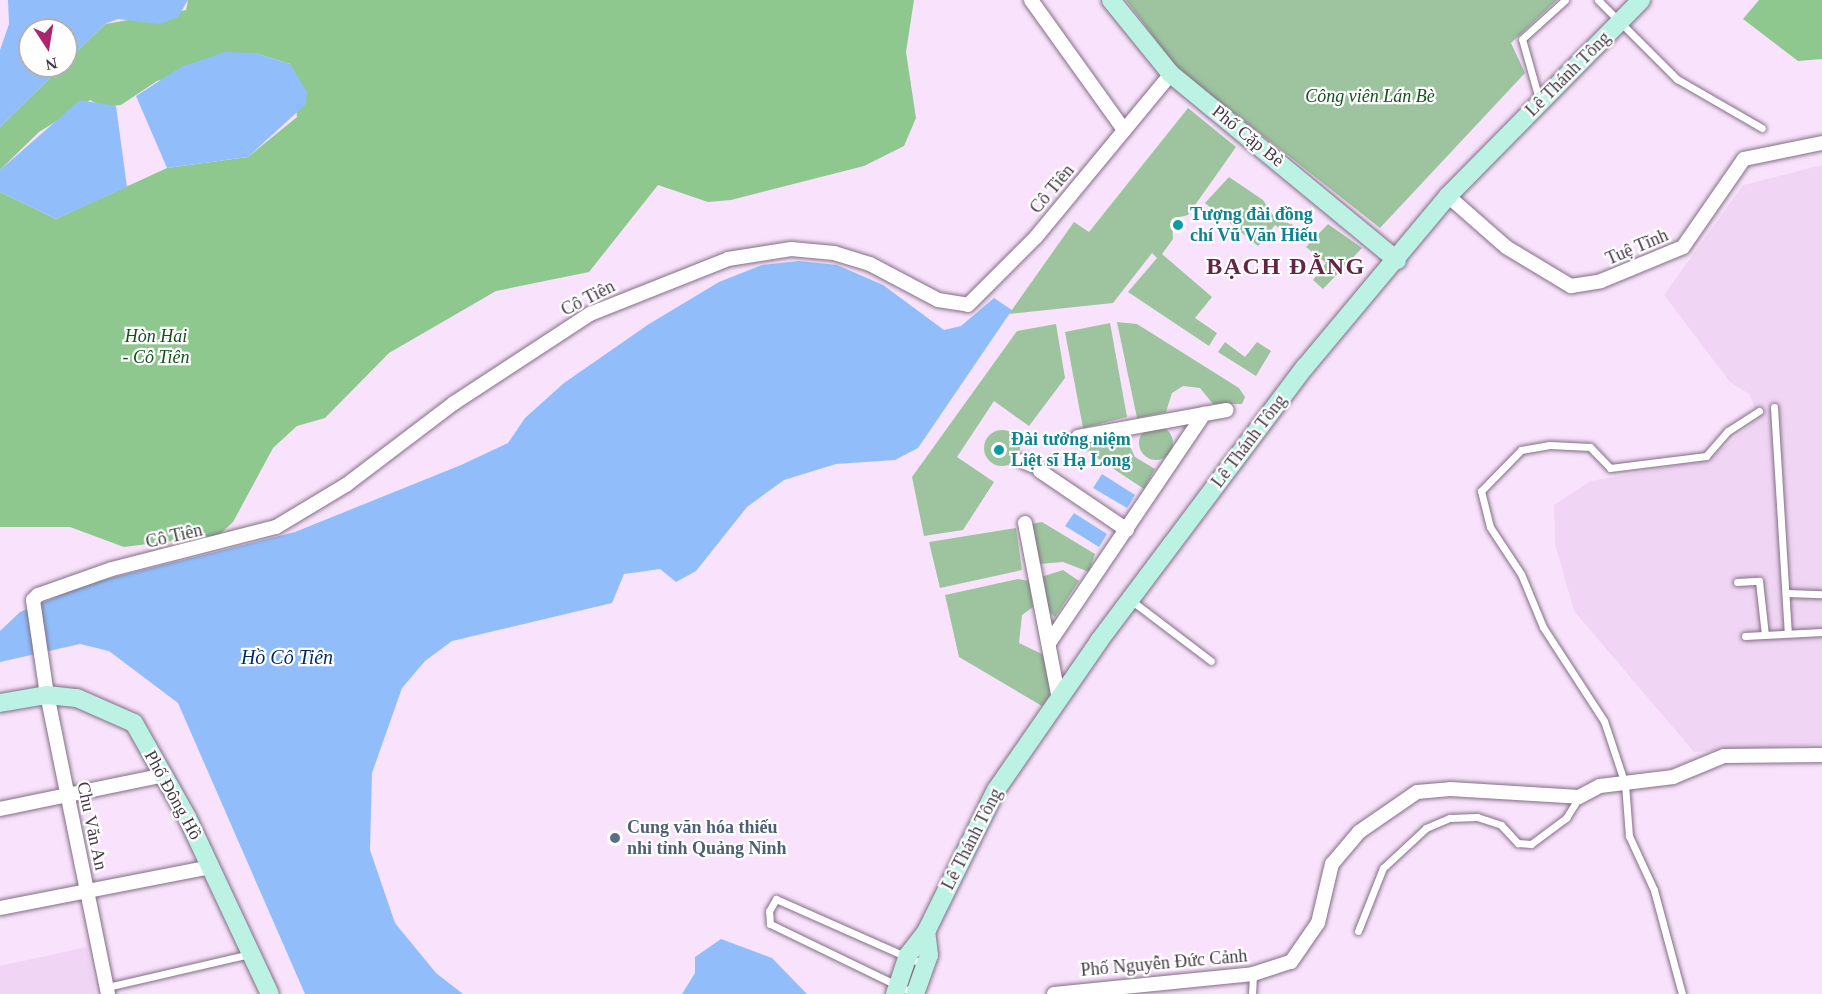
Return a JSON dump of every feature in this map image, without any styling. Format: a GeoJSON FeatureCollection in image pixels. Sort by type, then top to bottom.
{"type":"FeatureCollection","features":[{"type":"Feature","properties":{"kind":"main road","name":"Phố Cặp Bè"},"geometry":{"type":"LineString","coordinates":[[1111,0],[1171,74],[1397,260]]}},
{"type":"Feature","properties":{"kind":"main road","name":"Lê Thánh Tông"},"geometry":{"type":"LineString","coordinates":[[906,991],[908,955],[926,932],[996,790],[1130,600],[1305,367],[1397,260],[1448,196],[1641,0]]}},
{"type":"Feature","properties":{"kind":"main road","name":"Phố Đông Hồ"},"geometry":{"type":"LineString","coordinates":[[0,703],[47,695],[103,705],[134,723],[160,776],[212,867],[270,994]]}},
{"type":"Feature","properties":{"kind":"main road","name":"Lê Thánh Tông"},"geometry":{"type":"LineString","coordinates":[[906,991],[925,965],[926,932]]}},
{"type":"Feature","properties":{"kind":"street"},"geometry":{"type":"LineString","coordinates":[[1031,0],[1124,130]]}},
{"type":"Feature","properties":{"kind":"street","name":"Cô Tiên"},"geometry":{"type":"LineString","coordinates":[[42,665],[33,600],[50,589],[112,569],[276,527],[346,485],[454,403],[590,314],[728,259],[791,249],[834,253],[870,264],[938,300],[968,305],[1020,255],[1171,74]]}},
{"type":"Feature","properties":{"kind":"street","name":"Tuệ Tĩnh"},"geometry":{"type":"LineString","coordinates":[[1448,196],[1506,247],[1571,286],[1601,281],[1683,248],[1744,159],[1822,143]]}},
{"type":"Feature","properties":{"kind":"street"},"geometry":{"type":"LineString","coordinates":[[1078,437],[1227,410]]}},
{"type":"Feature","properties":{"kind":"street"},"geometry":{"type":"LineString","coordinates":[[1049,643],[1204,414]]}},
{"type":"Feature","properties":{"kind":"street"},"geometry":{"type":"LineString","coordinates":[[1032,466],[1127,530]]}},
{"type":"Feature","properties":{"kind":"street"},"geometry":{"type":"LineString","coordinates":[[1025,523],[1059,699]]}},
{"type":"Feature","properties":{"kind":"street","name":"Chu Văn An"},"geometry":{"type":"LineString","coordinates":[[42,665],[108,990]]}},
{"type":"Feature","properties":{"kind":"street","name":"Phố Nguyễn Đức Cảnh"},"geometry":{"type":"LineString","coordinates":[[1054,994],[1253,974],[1291,962],[1318,922],[1332,864],[1359,832],[1417,792],[1450,789],[1579,796],[1600,786],[1673,777],[1724,756],[1822,755]]}},
{"type":"Feature","properties":{"kind":"street"},"geometry":{"type":"LineString","coordinates":[[0,809],[160,776]]}},
{"type":"Feature","properties":{"kind":"street"},"geometry":{"type":"LineString","coordinates":[[0,908],[212,867]]}},
{"type":"Feature","properties":{"kind":"lane"},"geometry":{"type":"LineString","coordinates":[[1539,102],[1522,39],[1565,0]]}},
{"type":"Feature","properties":{"kind":"lane"},"geometry":{"type":"LineString","coordinates":[[1598,0],[1617,24],[1677,79],[1762,128]]}},
{"type":"Feature","properties":{"kind":"lane"},"geometry":{"type":"LineString","coordinates":[[1774,407],[1788,633]]}},
{"type":"Feature","properties":{"kind":"lane"},"geometry":{"type":"LineString","coordinates":[[1682,994],[1654,890],[1629,836],[1625,784],[1604,721],[1543,627],[1521,574],[1490,527],[1481,490],[1521,450],[1550,445],[1590,447],[1610,468],[1706,456],[1728,431],[1759,411]]}},
{"type":"Feature","properties":{"kind":"lane"},"geometry":{"type":"LineString","coordinates":[[1737,582],[1759,581],[1765,635]]}},
{"type":"Feature","properties":{"kind":"lane"},"geometry":{"type":"LineString","coordinates":[[1786,593],[1822,594]]}},
{"type":"Feature","properties":{"kind":"lane"},"geometry":{"type":"LineString","coordinates":[[1130,600],[1211,661]]}},
{"type":"Feature","properties":{"kind":"lane"},"geometry":{"type":"LineString","coordinates":[[1745,636],[1822,632]]}},
{"type":"Feature","properties":{"kind":"lane"},"geometry":{"type":"LineString","coordinates":[[1358,931],[1383,868],[1426,828],[1450,818],[1477,817],[1501,825],[1518,843],[1531,844],[1566,818],[1579,796]]}},
{"type":"Feature","properties":{"kind":"lane"},"geometry":{"type":"LineString","coordinates":[[906,991],[770,924],[769,911],[776,899],[908,955],[925,965]]}},
{"type":"Feature","properties":{"kind":"lane"},"geometry":{"type":"LineString","coordinates":[[108,990],[252,953]]}},
{"type":"Feature","properties":{"kind":"lane"},"geometry":{"type":"LineString","coordinates":[[1252,994],[1253,974]]}},
{"type":"Feature","properties":{"kind":"shaded area"},"geometry":{"type":"Polygon","coordinates":[[[1822,165],[1822,744],[1694,752],[1574,611],[1555,544],[1554,505],[1591,481],[1709,459],[1759,418],[1749,394],[1730,382],[1664,295],[1743,185],[1822,165]]]}},
{"type":"Feature","properties":{"kind":"shaded area"},"geometry":{"type":"Polygon","coordinates":[[[87,947],[96,994],[0,994],[0,966],[87,947]]]}},
{"type":"Feature","properties":{"kind":"green space","name":"Hòn Hai - Cô Tiên"},"geometry":{"type":"Polygon","coordinates":[[[188,0],[914,0],[906,52],[916,118],[904,146],[864,166],[731,200],[708,202],[658,185],[589,272],[496,291],[389,353],[325,418],[297,426],[273,448],[233,522],[219,535],[124,547],[70,527],[0,527],[0,192],[56,219],[167,168],[248,157],[297,117],[290,64],[255,53],[157,81],[121,105],[103,107],[90,100],[39,132],[0,170],[0,127],[50,78],[78,78],[78,50],[105,24],[186,10],[188,0]]]}},
{"type":"Feature","properties":{"kind":"green space","name":"Công viên Lán Bè"},"geometry":{"type":"Polygon","coordinates":[[[1126,0],[1557,0],[1511,43],[1525,73],[1380,228],[1177,68],[1126,0]]]}},
{"type":"Feature","properties":{"kind":"green space"},"geometry":{"type":"Polygon","coordinates":[[[1759,0],[1822,0],[1822,59],[1798,61],[1743,19],[1759,0]]]}},
{"type":"Feature","properties":{"kind":"green space"},"geometry":{"type":"Polygon","coordinates":[[[1188,108],[1236,147],[1188,215],[1172,219],[1173,239],[1162,254],[1212,297],[1195,318],[1217,333],[1209,346],[1128,292],[1157,258],[1152,253],[1113,303],[1009,314],[1074,222],[1089,232],[1188,108]]]}},
{"type":"Feature","properties":{"kind":"green space"},"geometry":{"type":"Polygon","coordinates":[[[1229,177],[1263,200],[1275,218],[1293,225],[1293,232],[1299,232],[1303,239],[1300,243],[1275,225],[1258,246],[1205,203],[1229,177]]]}},
{"type":"Feature","properties":{"kind":"green space"},"geometry":{"type":"Polygon","coordinates":[[[1328,224],[1362,248],[1323,289],[1313,280],[1326,263],[1306,247],[1328,224]]]}},
{"type":"Feature","properties":{"kind":"green space"},"geometry":{"type":"Polygon","coordinates":[[[1117,322],[1137,324],[1239,388],[1245,397],[1242,404],[1213,404],[1200,388],[1183,386],[1172,393],[1166,412],[1137,418],[1117,322]]]}},
{"type":"Feature","properties":{"kind":"green space"},"geometry":{"type":"Polygon","coordinates":[[[1110,323],[1127,417],[1083,428],[1065,332],[1110,323]]]}},
{"type":"Feature","properties":{"kind":"green space"},"geometry":{"type":"Polygon","coordinates":[[[1056,324],[1065,378],[1029,426],[994,401],[957,457],[994,482],[963,530],[924,536],[912,477],[1017,331],[1056,324]]]}},
{"type":"Feature","properties":{"kind":"green space"},"geometry":{"type":"Polygon","coordinates":[[[1225,342],[1245,357],[1257,342],[1271,351],[1256,376],[1218,352],[1225,342]]]}},
{"type":"Feature","properties":{"kind":"green space"},"geometry":{"type":"Polygon","coordinates":[[[1156,426],[1168,431],[1173,443],[1168,455],[1156,460],[1144,455],[1139,443],[1144,431],[1156,426]]]}},
{"type":"Feature","properties":{"kind":"green space"},"geometry":{"type":"Polygon","coordinates":[[[1002,430],[1015,435],[1020,448],[1015,461],[1002,466],[989,461],[984,448],[989,435],[1002,430]]]}},
{"type":"Feature","properties":{"kind":"green space"},"geometry":{"type":"Polygon","coordinates":[[[1124,434],[1135,457],[1155,469],[1144,489],[1082,448],[1124,434]]]}},
{"type":"Feature","properties":{"kind":"green space"},"geometry":{"type":"Polygon","coordinates":[[[1042,522],[1095,554],[1089,572],[1063,562],[1039,564],[1031,524],[1042,522]]]}},
{"type":"Feature","properties":{"kind":"green space"},"geometry":{"type":"Polygon","coordinates":[[[1016,528],[1022,570],[940,588],[929,542],[1016,528]]]}},
{"type":"Feature","properties":{"kind":"green space"},"geometry":{"type":"Polygon","coordinates":[[[1063,570],[1079,581],[1055,617],[1047,610],[1041,577],[1063,570]]]}},
{"type":"Feature","properties":{"kind":"green space"},"geometry":{"type":"Polygon","coordinates":[[[1018,579],[1029,581],[1033,607],[1022,615],[1019,643],[1046,656],[1054,691],[1042,706],[959,657],[945,595],[1018,579]]]}},
{"type":"Feature","properties":{"kind":"water"},"geometry":{"type":"Polygon","coordinates":[[[8,0],[188,0],[178,17],[160,24],[118,19],[105,24],[78,50],[78,18],[18,18],[18,78],[50,78],[0,127],[0,50],[9,24],[8,0]]]}},
{"type":"Feature","properties":{"kind":"water"},"geometry":{"type":"Polygon","coordinates":[[[225,52],[255,53],[290,64],[307,92],[306,104],[248,157],[167,168],[136,96],[181,67],[225,52]]]}},
{"type":"Feature","properties":{"kind":"water"},"geometry":{"type":"Polygon","coordinates":[[[80,100],[116,106],[127,187],[56,219],[0,192],[0,170],[80,100]]]}},
{"type":"Feature","properties":{"kind":"water","name":"Hồ Cô Tiên"},"geometry":{"type":"Polygon","coordinates":[[[799,261],[837,265],[883,285],[944,330],[961,326],[994,298],[1012,310],[918,448],[895,460],[836,464],[784,480],[747,507],[696,571],[676,582],[660,569],[624,574],[612,603],[452,641],[425,661],[402,688],[372,773],[370,850],[395,923],[436,973],[463,994],[305,994],[178,703],[109,651],[80,644],[0,662],[0,631],[20,612],[87,584],[295,532],[461,465],[508,443],[525,418],[564,383],[649,324],[719,282],[762,265],[799,261]]]}},
{"type":"Feature","properties":{"kind":"water"},"geometry":{"type":"Polygon","coordinates":[[[1102,474],[1135,495],[1127,508],[1093,488],[1102,474]]]}},
{"type":"Feature","properties":{"kind":"water"},"geometry":{"type":"Polygon","coordinates":[[[1074,513],[1107,534],[1099,547],[1065,526],[1074,513]]]}},
{"type":"Feature","properties":{"kind":"water"},"geometry":{"type":"Polygon","coordinates":[[[721,939],[772,958],[807,994],[682,994],[695,973],[695,957],[721,939]]]}},
{"type":"Feature","properties":{"kind":"place","name":"Tượng đài đồng chí Vũ Văn Hiếu"},"geometry":{"type":"Point","coordinates":[1178,225]}},
{"type":"Feature","properties":{"kind":"place","name":"Đài tưởng niệm Liệt sĩ Hạ Long"},"geometry":{"type":"Point","coordinates":[999,450]}},
{"type":"Feature","properties":{"kind":"place","name":"Cung văn hóa thiếu nhi tỉnh Quảng Ninh"},"geometry":{"type":"Point","coordinates":[615,838]}},
{"type":"Feature","properties":{"kind":"district","name":"BẠCH ĐẰNG"},"geometry":{"type":"Point","coordinates":[1286,267]}}]}
